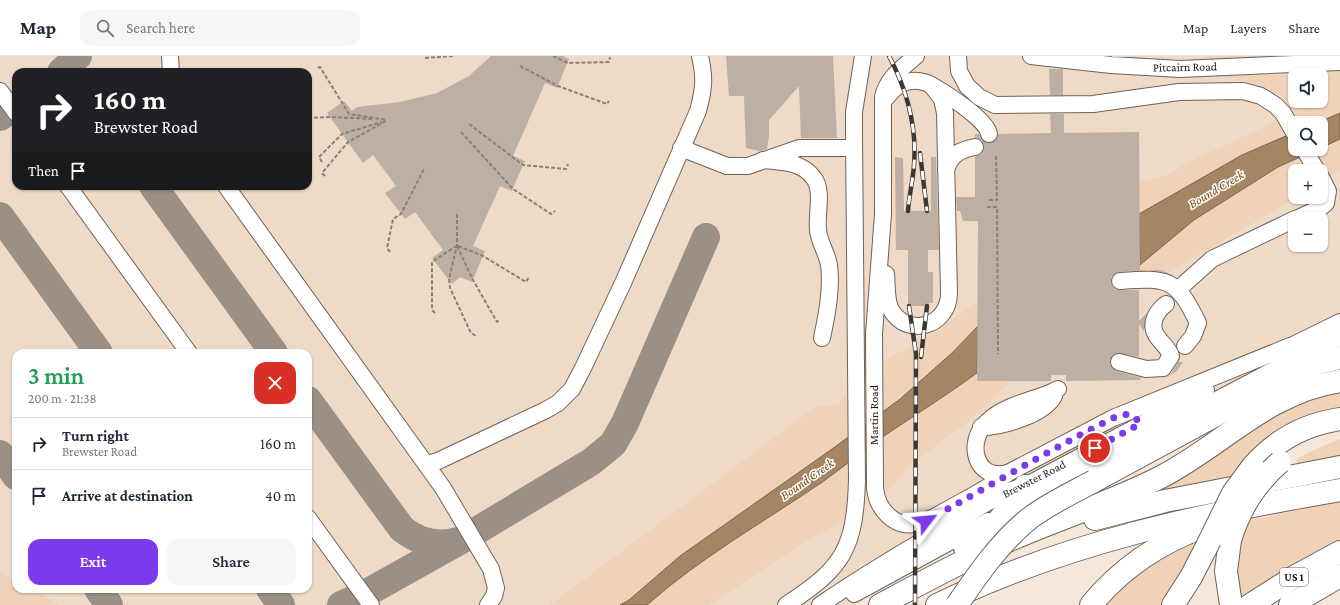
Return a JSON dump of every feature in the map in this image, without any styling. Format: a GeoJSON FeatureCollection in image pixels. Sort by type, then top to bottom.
{"type":"FeatureCollection","features":[{"type":"Feature","properties":{"kind":"highway"},"geometry":{"type":"LineString","coordinates":[[957,605],[989,560],[1023,525],[1057,501],[1292,374],[1318,363],[1340,358]]}},
{"type":"Feature","properties":{"kind":"highway"},"geometry":{"type":"LineString","coordinates":[[880,605],[986,550],[1122,495],[1161,477],[1193,458],[1271,404],[1304,390],[1340,381]]}},
{"type":"Feature","properties":{"kind":"highway"},"geometry":{"type":"LineString","coordinates":[[1173,605],[1191,577],[1233,493],[1254,466],[1269,451],[1290,436],[1317,424],[1340,419]]}},
{"type":"Feature","properties":{"kind":"highway"},"geometry":{"type":"LineString","coordinates":[[1229,597],[1226,563],[1230,540],[1248,498],[1266,475],[1280,462],[1309,442],[1340,430]]}},
{"type":"Feature","properties":{"kind":"highway"},"geometry":{"type":"LineString","coordinates":[[903,605],[938,585],[999,556],[1094,519],[1166,501],[1340,467]]}},
{"type":"Feature","properties":{"kind":"highway"},"geometry":{"type":"LineString","coordinates":[[872,605],[907,582],[980,539],[992,529],[1006,512],[1016,480]]}},
{"type":"Feature","properties":{"kind":"highway"},"geometry":{"type":"LineString","coordinates":[[937,605],[1016,570],[1097,543],[1192,519],[1340,490]]}},
{"type":"Feature","properties":{"kind":"highway"},"geometry":{"type":"LineString","coordinates":[[1091,605],[1107,587],[1126,570],[1146,555],[1172,540],[1222,520],[1300,497]]}},
{"type":"Feature","properties":{"kind":"highway","name":"US 1"},"geometry":{"type":"LineString","coordinates":[[1250,605],[1294,577],[1340,552]]}},
{"type":"Feature","properties":{"kind":"highway"},"geometry":{"type":"LineString","coordinates":[[1290,605],[1340,576]]}},
{"type":"Feature","properties":{"kind":"highway"},"geometry":{"type":"LineString","coordinates":[[1320,605],[1340,594]]}},
{"type":"Feature","properties":{"kind":"street"},"geometry":{"type":"LineString","coordinates":[[170,56],[171,68]]}},
{"type":"Feature","properties":{"kind":"street"},"geometry":{"type":"LineString","coordinates":[[427,464],[438,461],[546,410],[558,403],[572,389],[623,283],[698,111],[704,92],[705,75],[700,56]]}},
{"type":"Feature","properties":{"kind":"street"},"geometry":{"type":"LineString","coordinates":[[786,605],[816,585],[834,567],[850,539],[855,515],[857,480],[854,112],[863,56]]}},
{"type":"Feature","properties":{"kind":"street","name":"Martin Road"},"geometry":{"type":"LineString","coordinates":[[916,56],[888,83],[883,97],[882,111],[883,198],[874,318],[875,488],[879,503],[884,511],[894,521],[908,525],[917,524],[997,482],[1016,480],[1070,440],[1124,413],[1290,346]]}},
{"type":"Feature","properties":{"kind":"street"},"geometry":{"type":"LineString","coordinates":[[958,56],[959,71],[967,86],[979,97],[995,105],[1093,104],[1179,92],[1243,92],[1261,96],[1275,105],[1288,123]]}},
{"type":"Feature","properties":{"kind":"street","name":"Pitcairn Road"},"geometry":{"type":"LineString","coordinates":[[1031,56],[1163,69],[1188,62],[1214,67],[1340,62]]}},
{"type":"Feature","properties":{"kind":"street"},"geometry":{"type":"LineString","coordinates":[[1091,56],[1111,65]]}},
{"type":"Feature","properties":{"kind":"street"},"geometry":{"type":"LineString","coordinates":[[1200,56],[1214,67]]}},
{"type":"Feature","properties":{"kind":"street"},"geometry":{"type":"LineString","coordinates":[[882,111],[890,92],[901,83],[920,80],[931,85],[978,117],[985,123],[989,134]]}},
{"type":"Feature","properties":{"kind":"street"},"geometry":{"type":"LineString","coordinates":[[883,198],[889,305],[898,318],[906,323],[920,326],[934,322],[944,312],[949,298],[944,108],[939,95],[931,85]]}},
{"type":"Feature","properties":{"kind":"street"},"geometry":{"type":"LineString","coordinates":[[0,91],[12,108]]}},
{"type":"Feature","properties":{"kind":"street"},"geometry":{"type":"LineString","coordinates":[[946,169],[951,159],[958,152],[975,147]]}},
{"type":"Feature","properties":{"kind":"street"},"geometry":{"type":"LineString","coordinates":[[681,148],[727,166],[748,166],[799,148],[854,148]]}},
{"type":"Feature","properties":{"kind":"street"},"geometry":{"type":"LineString","coordinates":[[763,160],[790,163],[805,169],[814,177],[818,186],[818,232],[829,266],[829,300],[822,338]]}},
{"type":"Feature","properties":{"kind":"street"},"geometry":{"type":"LineString","coordinates":[[71,190],[186,349]]}},
{"type":"Feature","properties":{"kind":"street"},"geometry":{"type":"LineString","coordinates":[[229,190],[443,488],[491,569],[496,588],[494,596],[488,605]]}},
{"type":"Feature","properties":{"kind":"street"},"geometry":{"type":"LineString","coordinates":[[1311,212],[1325,204]]}},
{"type":"Feature","properties":{"kind":"street"},"geometry":{"type":"LineString","coordinates":[[1183,285],[1212,259],[1288,222]]}},
{"type":"Feature","properties":{"kind":"street"},"geometry":{"type":"LineString","coordinates":[[1120,281],[1153,279],[1163,280],[1179,291],[1198,323],[1193,336],[1185,346]]}},
{"type":"Feature","properties":{"kind":"street"},"geometry":{"type":"LineString","coordinates":[[1119,362],[1146,369],[1163,368],[1171,356],[1169,350],[1155,334],[1154,321],[1158,310],[1166,304]]}},
{"type":"Feature","properties":{"kind":"street","name":"Brewster Road"},"geometry":{"type":"LineString","coordinates":[[820,605],[861,578],[1014,488],[1016,480],[1140,424],[1290,346],[1340,322]]}},
{"type":"Feature","properties":{"kind":"street","name":"Brewster Road"},"geometry":{"type":"LineString","coordinates":[[833,605],[1135,443],[1295,359],[1340,338]]}},
{"type":"Feature","properties":{"kind":"street"},"geometry":{"type":"LineString","coordinates":[[1016,480],[992,473],[984,468],[978,461],[974,442],[982,427],[992,427],[1036,412],[1050,403],[1057,386]]}},
{"type":"Feature","properties":{"kind":"street"},"geometry":{"type":"LineString","coordinates":[[1124,413],[1134,416],[1140,424],[1140,432],[1135,443]]}},
{"type":"Feature","properties":{"kind":"street"},"geometry":{"type":"LineString","coordinates":[[312,524],[371,605]]}},
{"type":"Feature","properties":{"kind":"path"},"geometry":{"type":"LineString","coordinates":[[425,58],[454,56]]}},
{"type":"Feature","properties":{"kind":"path"},"geometry":{"type":"LineString","coordinates":[[553,56],[568,63],[609,62],[610,57]]}},
{"type":"Feature","properties":{"kind":"path"},"geometry":{"type":"LineString","coordinates":[[520,66],[558,86],[607,104],[609,101]]}},
{"type":"Feature","properties":{"kind":"path"},"geometry":{"type":"LineString","coordinates":[[318,68],[320,67],[349,114],[387,120]]}},
{"type":"Feature","properties":{"kind":"path"},"geometry":{"type":"LineString","coordinates":[[312,118],[330,117],[387,120]]}},
{"type":"Feature","properties":{"kind":"path"},"geometry":{"type":"LineString","coordinates":[[322,162],[319,158],[342,134],[387,120]]}},
{"type":"Feature","properties":{"kind":"path"},"geometry":{"type":"LineString","coordinates":[[325,176],[322,173],[348,142],[387,120]]}},
{"type":"Feature","properties":{"kind":"path"},"geometry":{"type":"LineString","coordinates":[[469,124],[523,165],[566,169],[568,164]]}},
{"type":"Feature","properties":{"kind":"path"},"geometry":{"type":"LineString","coordinates":[[461,132],[513,189],[551,214],[554,211]]}},
{"type":"Feature","properties":{"kind":"path"},"geometry":{"type":"LineString","coordinates":[[989,200],[997,200],[996,155]]}},
{"type":"Feature","properties":{"kind":"path"},"geometry":{"type":"LineString","coordinates":[[390,252],[388,248],[393,219],[401,214],[424,169]]}},
{"type":"Feature","properties":{"kind":"path"},"geometry":{"type":"LineString","coordinates":[[986,207],[997,207],[998,354]]}},
{"type":"Feature","properties":{"kind":"path"},"geometry":{"type":"LineString","coordinates":[[457,214],[457,245],[448,279],[450,288],[471,333],[476,336]]}},
{"type":"Feature","properties":{"kind":"path"},"geometry":{"type":"LineString","coordinates":[[457,245],[483,256],[526,282],[529,277]]}},
{"type":"Feature","properties":{"kind":"path"},"geometry":{"type":"LineString","coordinates":[[435,313],[432,310],[434,260],[457,245]]}},
{"type":"Feature","properties":{"kind":"path"},"geometry":{"type":"LineString","coordinates":[[457,245],[473,280],[497,322],[499,320]]}},
{"type":"Feature","properties":{"kind":"shaded area"},"geometry":{"type":"Polygon","coordinates":[[[0,56],[1340,56],[1340,347],[982,532],[853,605],[0,605],[0,56]]]}},
{"type":"Feature","properties":{"kind":"shaded area"},"geometry":{"type":"Polygon","coordinates":[[[1206,56],[1329,56],[1218,63],[1206,56]]]}},
{"type":"Feature","properties":{"kind":"shaded area"},"geometry":{"type":"Polygon","coordinates":[[[1340,69],[1340,113],[1328,118],[1328,116],[1297,116],[1291,108],[1328,108],[1328,70],[1340,69]]]}},
{"type":"Feature","properties":{"kind":"shaded area"},"geometry":{"type":"Polygon","coordinates":[[[1288,74],[1288,104],[1278,95],[1260,85],[1223,76],[1288,74]]]}},
{"type":"Feature","properties":{"kind":"shaded area"},"geometry":{"type":"Polygon","coordinates":[[[1279,120],[1288,136],[1242,155],[1139,214],[1139,182],[1170,174],[1189,162],[1279,120]]]}},
{"type":"Feature","properties":{"kind":"shaded area"},"geometry":{"type":"Polygon","coordinates":[[[1340,139],[1340,172],[1330,176],[1328,173],[1328,164],[1323,164],[1318,156],[1328,156],[1328,145],[1340,139]]]}},
{"type":"Feature","properties":{"kind":"shaded area"},"geometry":{"type":"Polygon","coordinates":[[[1299,158],[1303,164],[1288,164],[1288,202],[1170,272],[1161,270],[1140,270],[1140,265],[1194,220],[1278,167],[1299,158]]]}},
{"type":"Feature","properties":{"kind":"shaded area"},"geometry":{"type":"Polygon","coordinates":[[[978,302],[978,326],[953,352],[884,410],[882,362],[932,334],[978,302]]]}},
{"type":"Feature","properties":{"kind":"shaded area"},"geometry":{"type":"Polygon","coordinates":[[[977,373],[1011,381],[976,415],[914,462],[884,494],[885,436],[934,404],[977,373]]]}},
{"type":"Feature","properties":{"kind":"shaded area"},"geometry":{"type":"Polygon","coordinates":[[[850,387],[851,435],[680,556],[629,600],[620,605],[550,605],[815,407],[838,405],[850,387]]]}},
{"type":"Feature","properties":{"kind":"shaded area"},"geometry":{"type":"Polygon","coordinates":[[[1340,388],[1340,410],[1229,484],[1139,501],[1283,404],[1340,388]]]}},
{"type":"Feature","properties":{"kind":"shaded area"},"geometry":{"type":"Polygon","coordinates":[[[1340,439],[1340,461],[1298,469],[1296,460],[1309,452],[1340,439]]]}},
{"type":"Feature","properties":{"kind":"shaded area"},"geometry":{"type":"Polygon","coordinates":[[[851,460],[848,519],[814,536],[709,605],[647,605],[696,566],[851,460]]]}},
{"type":"Feature","properties":{"kind":"shaded area"},"geometry":{"type":"Polygon","coordinates":[[[1340,501],[1340,539],[1243,597],[1235,588],[1235,562],[1246,521],[1340,501]]]}},
{"type":"Feature","properties":{"kind":"shaded area"},"geometry":{"type":"Polygon","coordinates":[[[1192,543],[1196,551],[1163,605],[1104,605],[1145,569],[1178,549],[1192,543]]]}},
{"type":"Feature","properties":{"kind":"shaded area"},"geometry":{"type":"Polygon","coordinates":[[[0,573],[12,578],[12,593],[41,593],[58,605],[0,605],[0,573]]]}},
{"type":"Feature","properties":{"kind":"water"},"geometry":{"type":"Polygon","coordinates":[[[1340,113],[1340,139],[1328,145],[1328,118],[1340,113]]]}},
{"type":"Feature","properties":{"kind":"water","name":"Bound Creek"},"geometry":{"type":"Polygon","coordinates":[[[1288,135],[1288,156],[1302,156],[1278,167],[1194,220],[1140,265],[1139,214],[1242,155],[1288,135]]]}},
{"type":"Feature","properties":{"kind":"water","name":"Bound Creek"},"geometry":{"type":"Polygon","coordinates":[[[978,326],[977,373],[884,436],[821,483],[710,556],[647,605],[620,605],[629,600],[680,556],[900,399],[953,352],[978,326]]]}},
{"type":"Feature","properties":{"kind":"building"},"geometry":{"type":"Polygon","coordinates":[[[491,56],[563,56],[569,59],[557,88],[545,83],[513,156],[525,161],[512,191],[500,186],[473,246],[485,251],[472,282],[460,277],[452,284],[432,258],[443,250],[415,212],[405,219],[385,193],[396,186],[373,155],[363,163],[327,113],[344,101],[352,111],[357,107],[400,102],[437,93],[469,76],[491,56]]]}},
{"type":"Feature","properties":{"kind":"building"},"geometry":{"type":"Polygon","coordinates":[[[726,56],[833,56],[837,138],[801,138],[799,86],[769,120],[767,149],[760,151],[746,148],[744,96],[729,96],[726,56]]]}},
{"type":"Feature","properties":{"kind":"building"},"geometry":{"type":"Polygon","coordinates":[[[1049,69],[1063,69],[1063,95],[1050,95],[1049,69]]]}},
{"type":"Feature","properties":{"kind":"building"},"geometry":{"type":"Polygon","coordinates":[[[1050,114],[1064,114],[1064,133],[1139,132],[1140,270],[1149,270],[1119,272],[1111,277],[1112,286],[1116,290],[1139,290],[1139,321],[1147,313],[1144,331],[1139,324],[1139,357],[1117,353],[1112,356],[1110,364],[1116,371],[1142,378],[1140,378],[1141,380],[1066,381],[1066,375],[1051,375],[1051,381],[977,381],[978,221],[963,221],[960,211],[957,211],[956,197],[975,197],[975,157],[982,154],[984,145],[982,140],[975,138],[975,134],[979,134],[983,141],[988,143],[996,140],[998,134],[1051,133],[1050,114]]]}},
{"type":"Feature","properties":{"kind":"building"},"geometry":{"type":"Polygon","coordinates":[[[895,157],[903,158],[904,211],[931,211],[931,157],[936,157],[939,250],[928,250],[928,272],[933,272],[933,303],[929,303],[929,306],[908,306],[908,250],[896,250],[895,157]]]}},
{"type":"Feature","properties":{"kind":"building"},"geometry":{"type":"Polygon","coordinates":[[[1149,270],[1161,270],[1177,277],[1162,272],[1149,270]]]}},
{"type":"Feature","properties":{"kind":"building"},"geometry":{"type":"Polygon","coordinates":[[[1178,362],[1183,362],[1177,371],[1166,377],[1171,374],[1178,362]]]}},
{"type":"Feature","properties":{"kind":"taxiway"},"geometry":{"type":"LineString","coordinates":[[65,68],[78,56]]}},
{"type":"Feature","properties":{"kind":"taxiway"},"geometry":{"type":"LineString","coordinates":[[0,117],[12,108]]}},
{"type":"Feature","properties":{"kind":"taxiway"},"geometry":{"type":"LineString","coordinates":[[156,190],[271,349]]}},
{"type":"Feature","properties":{"kind":"taxiway"},"geometry":{"type":"LineString","coordinates":[[0,216],[96,349]]}},
{"type":"Feature","properties":{"kind":"taxiway"},"geometry":{"type":"LineString","coordinates":[[341,605],[363,595],[463,539],[591,462],[613,444],[625,423],[706,237]]}},
{"type":"Feature","properties":{"kind":"taxiway"},"geometry":{"type":"LineString","coordinates":[[312,405],[402,529],[415,537],[428,542],[450,543],[458,541]]}},
{"type":"Feature","properties":{"kind":"taxiway"},"geometry":{"type":"LineString","coordinates":[[0,454],[12,470]]}},
{"type":"Feature","properties":{"kind":"taxiway"},"geometry":{"type":"LineString","coordinates":[[101,593],[109,605]]}},
{"type":"Feature","properties":{"kind":"taxiway"},"geometry":{"type":"LineString","coordinates":[[273,593],[281,605]]}},
{"type":"Feature","properties":{"kind":"railway"},"geometry":{"type":"LineString","coordinates":[[889,56],[906,95],[914,137],[914,165],[908,211]]}},
{"type":"Feature","properties":{"kind":"railway"},"geometry":{"type":"LineString","coordinates":[[920,153],[927,211]]}},
{"type":"Feature","properties":{"kind":"railway"},"geometry":{"type":"LineString","coordinates":[[909,306],[916,354],[915,605]]}},
{"type":"Feature","properties":{"kind":"railway"},"geometry":{"type":"LineString","coordinates":[[921,357],[927,306]]}},
{"type":"Feature","properties":{"kind":"route"},"geometry":{"type":"LineString","coordinates":[[926,521],[997,482],[1008,473],[1113,418],[1124,413],[1131,414],[1137,418],[1140,424],[1095,448]]}}]}
